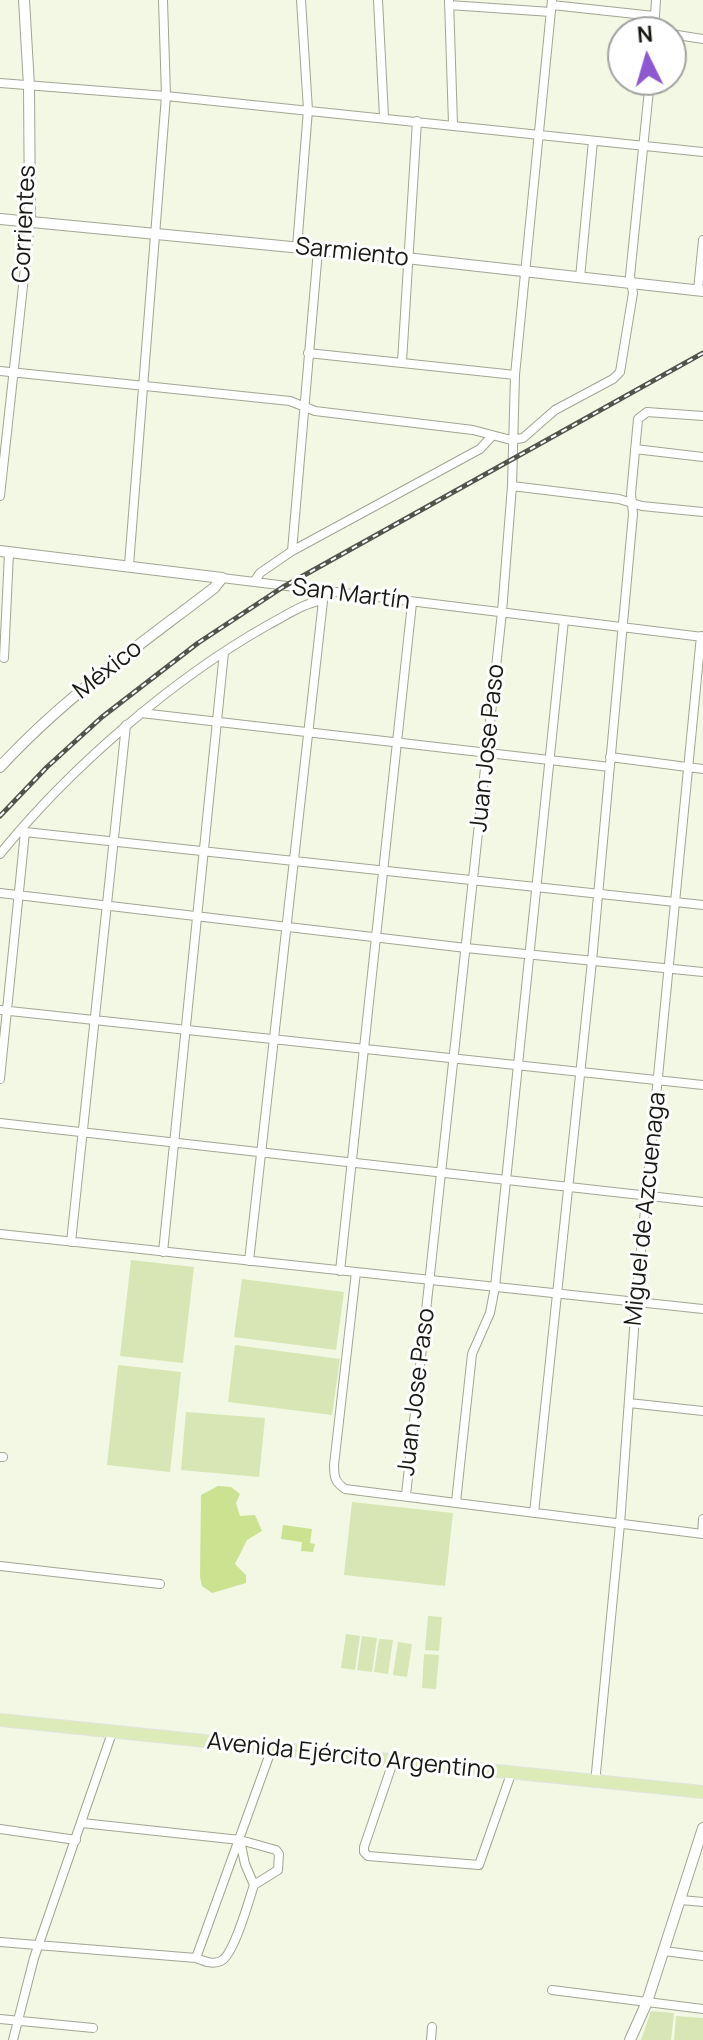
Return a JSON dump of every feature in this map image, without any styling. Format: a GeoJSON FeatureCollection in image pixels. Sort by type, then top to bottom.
{"type":"FeatureCollection","features":[{"type":"Feature","properties":{"kind":"main road","name":"Avenida Ejército Argentino"},"geometry":{"type":"LineString","coordinates":[[0,1720],[703,1792]]}},
{"type":"Feature","properties":{"kind":"street","name":"Corrientes"},"geometry":{"type":"LineString","coordinates":[[0,496],[30,222],[29,86],[24,0]]}},
{"type":"Feature","properties":{"kind":"street"},"geometry":{"type":"LineString","coordinates":[[129,565],[166,96],[163,0]]}},
{"type":"Feature","properties":{"kind":"street"},"geometry":{"type":"LineString","coordinates":[[297,247],[308,110],[301,0]]}},
{"type":"Feature","properties":{"kind":"street"},"geometry":{"type":"LineString","coordinates":[[378,0],[384,117]]}},
{"type":"Feature","properties":{"kind":"street"},"geometry":{"type":"LineString","coordinates":[[453,124],[449,2],[551,5],[654,16],[656,0]]}},
{"type":"Feature","properties":{"kind":"street","name":"Juan Jose Paso"},"geometry":{"type":"LineString","coordinates":[[406,1495],[502,612],[512,486],[515,375],[551,5]]}},
{"type":"Feature","properties":{"kind":"street"},"geometry":{"type":"LineString","coordinates":[[0,83],[384,117],[703,152]]}},
{"type":"Feature","properties":{"kind":"street"},"geometry":{"type":"LineString","coordinates":[[0,371],[290,401],[315,411],[473,430],[511,440],[526,436],[555,410],[613,379],[620,372],[633,293],[648,96]]}},
{"type":"Feature","properties":{"kind":"street"},"geometry":{"type":"LineString","coordinates":[[402,362],[406,258],[417,121]]}},
{"type":"Feature","properties":{"kind":"street"},"geometry":{"type":"LineString","coordinates":[[580,278],[593,141]]}},
{"type":"Feature","properties":{"kind":"street","name":"Sarmiento"},"geometry":{"type":"LineString","coordinates":[[0,219],[700,290]]}},
{"type":"Feature","properties":{"kind":"street"},"geometry":{"type":"LineString","coordinates":[[700,290],[703,240]]}},
{"type":"Feature","properties":{"kind":"street"},"geometry":{"type":"LineString","coordinates":[[292,551],[318,250]]}},
{"type":"Feature","properties":{"kind":"street"},"geometry":{"type":"LineString","coordinates":[[308,353],[515,375]]}},
{"type":"Feature","properties":{"kind":"street"},"geometry":{"type":"LineString","coordinates":[[534,1513],[592,961],[623,626],[638,419],[642,414],[703,416]]}},
{"type":"Feature","properties":{"kind":"street"},"geometry":{"type":"LineString","coordinates":[[254,582],[260,573],[292,551],[480,449],[492,436]]}},
{"type":"Feature","properties":{"kind":"street"},"geometry":{"type":"LineString","coordinates":[[635,449],[703,457]]}},
{"type":"Feature","properties":{"kind":"street"},"geometry":{"type":"LineString","coordinates":[[512,486],[703,512]]}},
{"type":"Feature","properties":{"kind":"street"},"geometry":{"type":"LineString","coordinates":[[4,552],[4,658]]}},
{"type":"Feature","properties":{"kind":"street","name":"San Martín"},"geometry":{"type":"LineString","coordinates":[[4,552],[254,582],[324,596],[502,612],[702,636]]}},
{"type":"Feature","properties":{"kind":"street","name":"México"},"geometry":{"type":"LineString","coordinates":[[0,767],[89,684],[214,588],[222,578]]}},
{"type":"Feature","properties":{"kind":"street"},"geometry":{"type":"LineString","coordinates":[[0,854],[141,713],[224,652],[324,596]]}},
{"type":"Feature","properties":{"kind":"street"},"geometry":{"type":"LineString","coordinates":[[249,1261],[324,596]]}},
{"type":"Feature","properties":{"kind":"street"},"geometry":{"type":"LineString","coordinates":[[340,1271],[412,603]]}},
{"type":"Feature","properties":{"kind":"street"},"geometry":{"type":"LineString","coordinates":[[456,1502],[472,1354],[490,1313],[495,1287],[564,620]]}},
{"type":"Feature","properties":{"kind":"street","name":"Miguel de Azcuenaga"},"geometry":{"type":"LineString","coordinates":[[595,1783],[620,1524],[636,1302],[702,636]]}},
{"type":"Feature","properties":{"kind":"street"},"geometry":{"type":"LineString","coordinates":[[163,1252],[224,652]]}},
{"type":"Feature","properties":{"kind":"street"},"geometry":{"type":"LineString","coordinates":[[141,713],[550,760],[703,769]]}},
{"type":"Feature","properties":{"kind":"street"},"geometry":{"type":"LineString","coordinates":[[71,1242],[126,725]]}},
{"type":"Feature","properties":{"kind":"street"},"geometry":{"type":"LineString","coordinates":[[23,830],[703,905]]}},
{"type":"Feature","properties":{"kind":"street"},"geometry":{"type":"LineString","coordinates":[[0,1079],[3,1010],[23,830]]}},
{"type":"Feature","properties":{"kind":"street"},"geometry":{"type":"LineString","coordinates":[[0,893],[376,938],[703,972]]}},
{"type":"Feature","properties":{"kind":"street"},"geometry":{"type":"LineString","coordinates":[[3,1010],[703,1085]]}},
{"type":"Feature","properties":{"kind":"street"},"geometry":{"type":"LineString","coordinates":[[0,1123],[703,1202]]}},
{"type":"Feature","properties":{"kind":"street"},"geometry":{"type":"LineString","coordinates":[[0,1234],[703,1309]]}},
{"type":"Feature","properties":{"kind":"street"},"geometry":{"type":"LineString","coordinates":[[356,1272],[334,1477],[345,1489],[702,1534],[703,1519]]}},
{"type":"Feature","properties":{"kind":"street"},"geometry":{"type":"LineString","coordinates":[[629,1403],[703,1411]]}},
{"type":"Feature","properties":{"kind":"street"},"geometry":{"type":"LineString","coordinates":[[0,1566],[160,1584]]}},
{"type":"Feature","properties":{"kind":"street"},"geometry":{"type":"LineString","coordinates":[[13,2040],[39,1945],[113,1730]]}},
{"type":"Feature","properties":{"kind":"street"},"geometry":{"type":"LineString","coordinates":[[196,1958],[272,1748]]}},
{"type":"Feature","properties":{"kind":"street"},"geometry":{"type":"LineString","coordinates":[[393,1762],[364,1852],[368,1856],[479,1865],[511,1774]]}},
{"type":"Feature","properties":{"kind":"street"},"geometry":{"type":"LineString","coordinates":[[0,1942],[196,1958],[210,1963],[225,1958],[254,1885],[278,1870],[279,1854],[270,1847],[240,1840],[82,1823]]}},
{"type":"Feature","properties":{"kind":"street"},"geometry":{"type":"LineString","coordinates":[[630,2040],[647,2002],[700,1852],[703,1828]]}},
{"type":"Feature","properties":{"kind":"street"},"geometry":{"type":"LineString","coordinates":[[0,1829],[76,1840]]}},
{"type":"Feature","properties":{"kind":"street"},"geometry":{"type":"LineString","coordinates":[[240,1840],[254,1885]]}},
{"type":"Feature","properties":{"kind":"street"},"geometry":{"type":"LineString","coordinates":[[681,1900],[703,1902]]}},
{"type":"Feature","properties":{"kind":"street"},"geometry":{"type":"LineString","coordinates":[[664,1951],[703,1956]]}},
{"type":"Feature","properties":{"kind":"street"},"geometry":{"type":"LineString","coordinates":[[552,1990],[703,2009]]}},
{"type":"Feature","properties":{"kind":"street"},"geometry":{"type":"LineString","coordinates":[[0,2019],[93,2028]]}},
{"type":"Feature","properties":{"kind":"street"},"geometry":{"type":"LineString","coordinates":[[431,2040],[432,2027]]}},
{"type":"Feature","properties":{"kind":"shaded area"},"geometry":{"type":"Polygon","coordinates":[[[131,1260],[194,1267],[183,1363],[120,1356],[131,1260]]]}},
{"type":"Feature","properties":{"kind":"shaded area"},"geometry":{"type":"Polygon","coordinates":[[[242,1279],[344,1292],[336,1350],[234,1337],[242,1279]]]}},
{"type":"Feature","properties":{"kind":"shaded area"},"geometry":{"type":"Polygon","coordinates":[[[235,1345],[340,1359],[332,1415],[228,1402],[235,1345]]]}},
{"type":"Feature","properties":{"kind":"shaded area"},"geometry":{"type":"Polygon","coordinates":[[[118,1365],[181,1372],[170,1472],[107,1465],[118,1365]]]}},
{"type":"Feature","properties":{"kind":"shaded area"},"geometry":{"type":"Polygon","coordinates":[[[186,1412],[265,1418],[259,1477],[181,1470],[186,1412]]]}},
{"type":"Feature","properties":{"kind":"shaded area"},"geometry":{"type":"Polygon","coordinates":[[[218,1486],[231,1487],[240,1494],[236,1503],[240,1516],[255,1515],[262,1531],[247,1540],[235,1564],[246,1575],[246,1583],[212,1593],[202,1586],[200,1577],[201,1495],[218,1486]]]}},
{"type":"Feature","properties":{"kind":"shaded area"},"geometry":{"type":"Polygon","coordinates":[[[352,1502],[453,1513],[445,1586],[344,1575],[352,1502]]]}},
{"type":"Feature","properties":{"kind":"shaded area"},"geometry":{"type":"Polygon","coordinates":[[[283,1525],[312,1529],[310,1543],[315,1544],[313,1552],[301,1551],[302,1542],[281,1539],[283,1525]]]}},
{"type":"Feature","properties":{"kind":"shaded area"},"geometry":{"type":"Polygon","coordinates":[[[428,1616],[442,1617],[439,1651],[425,1650],[428,1616]]]}},
{"type":"Feature","properties":{"kind":"shaded area"},"geometry":{"type":"Polygon","coordinates":[[[346,1634],[360,1636],[355,1670],[341,1668],[346,1634]]]}},
{"type":"Feature","properties":{"kind":"shaded area"},"geometry":{"type":"Polygon","coordinates":[[[362,1636],[377,1638],[372,1672],[357,1670],[362,1636]]]}},
{"type":"Feature","properties":{"kind":"shaded area"},"geometry":{"type":"Polygon","coordinates":[[[379,1639],[393,1640],[388,1674],[374,1672],[379,1639]]]}},
{"type":"Feature","properties":{"kind":"shaded area"},"geometry":{"type":"Polygon","coordinates":[[[398,1642],[412,1644],[407,1677],[393,1675],[398,1642]]]}},
{"type":"Feature","properties":{"kind":"shaded area"},"geometry":{"type":"Polygon","coordinates":[[[424,1654],[439,1655],[436,1689],[422,1688],[424,1654]]]}},
{"type":"Feature","properties":{"kind":"shaded area"},"geometry":{"type":"Polygon","coordinates":[[[651,2011],[674,2013],[671,2040],[641,2040],[651,2011]]]}},
{"type":"Feature","properties":{"kind":"shaded area"},"geometry":{"type":"Polygon","coordinates":[[[676,2016],[703,2018],[703,2040],[674,2040],[676,2016]]]}},
{"type":"Feature","properties":{"kind":"railway"},"geometry":{"type":"LineString","coordinates":[[0,816],[47,767],[102,717],[198,643],[283,587],[703,353]]}}]}
